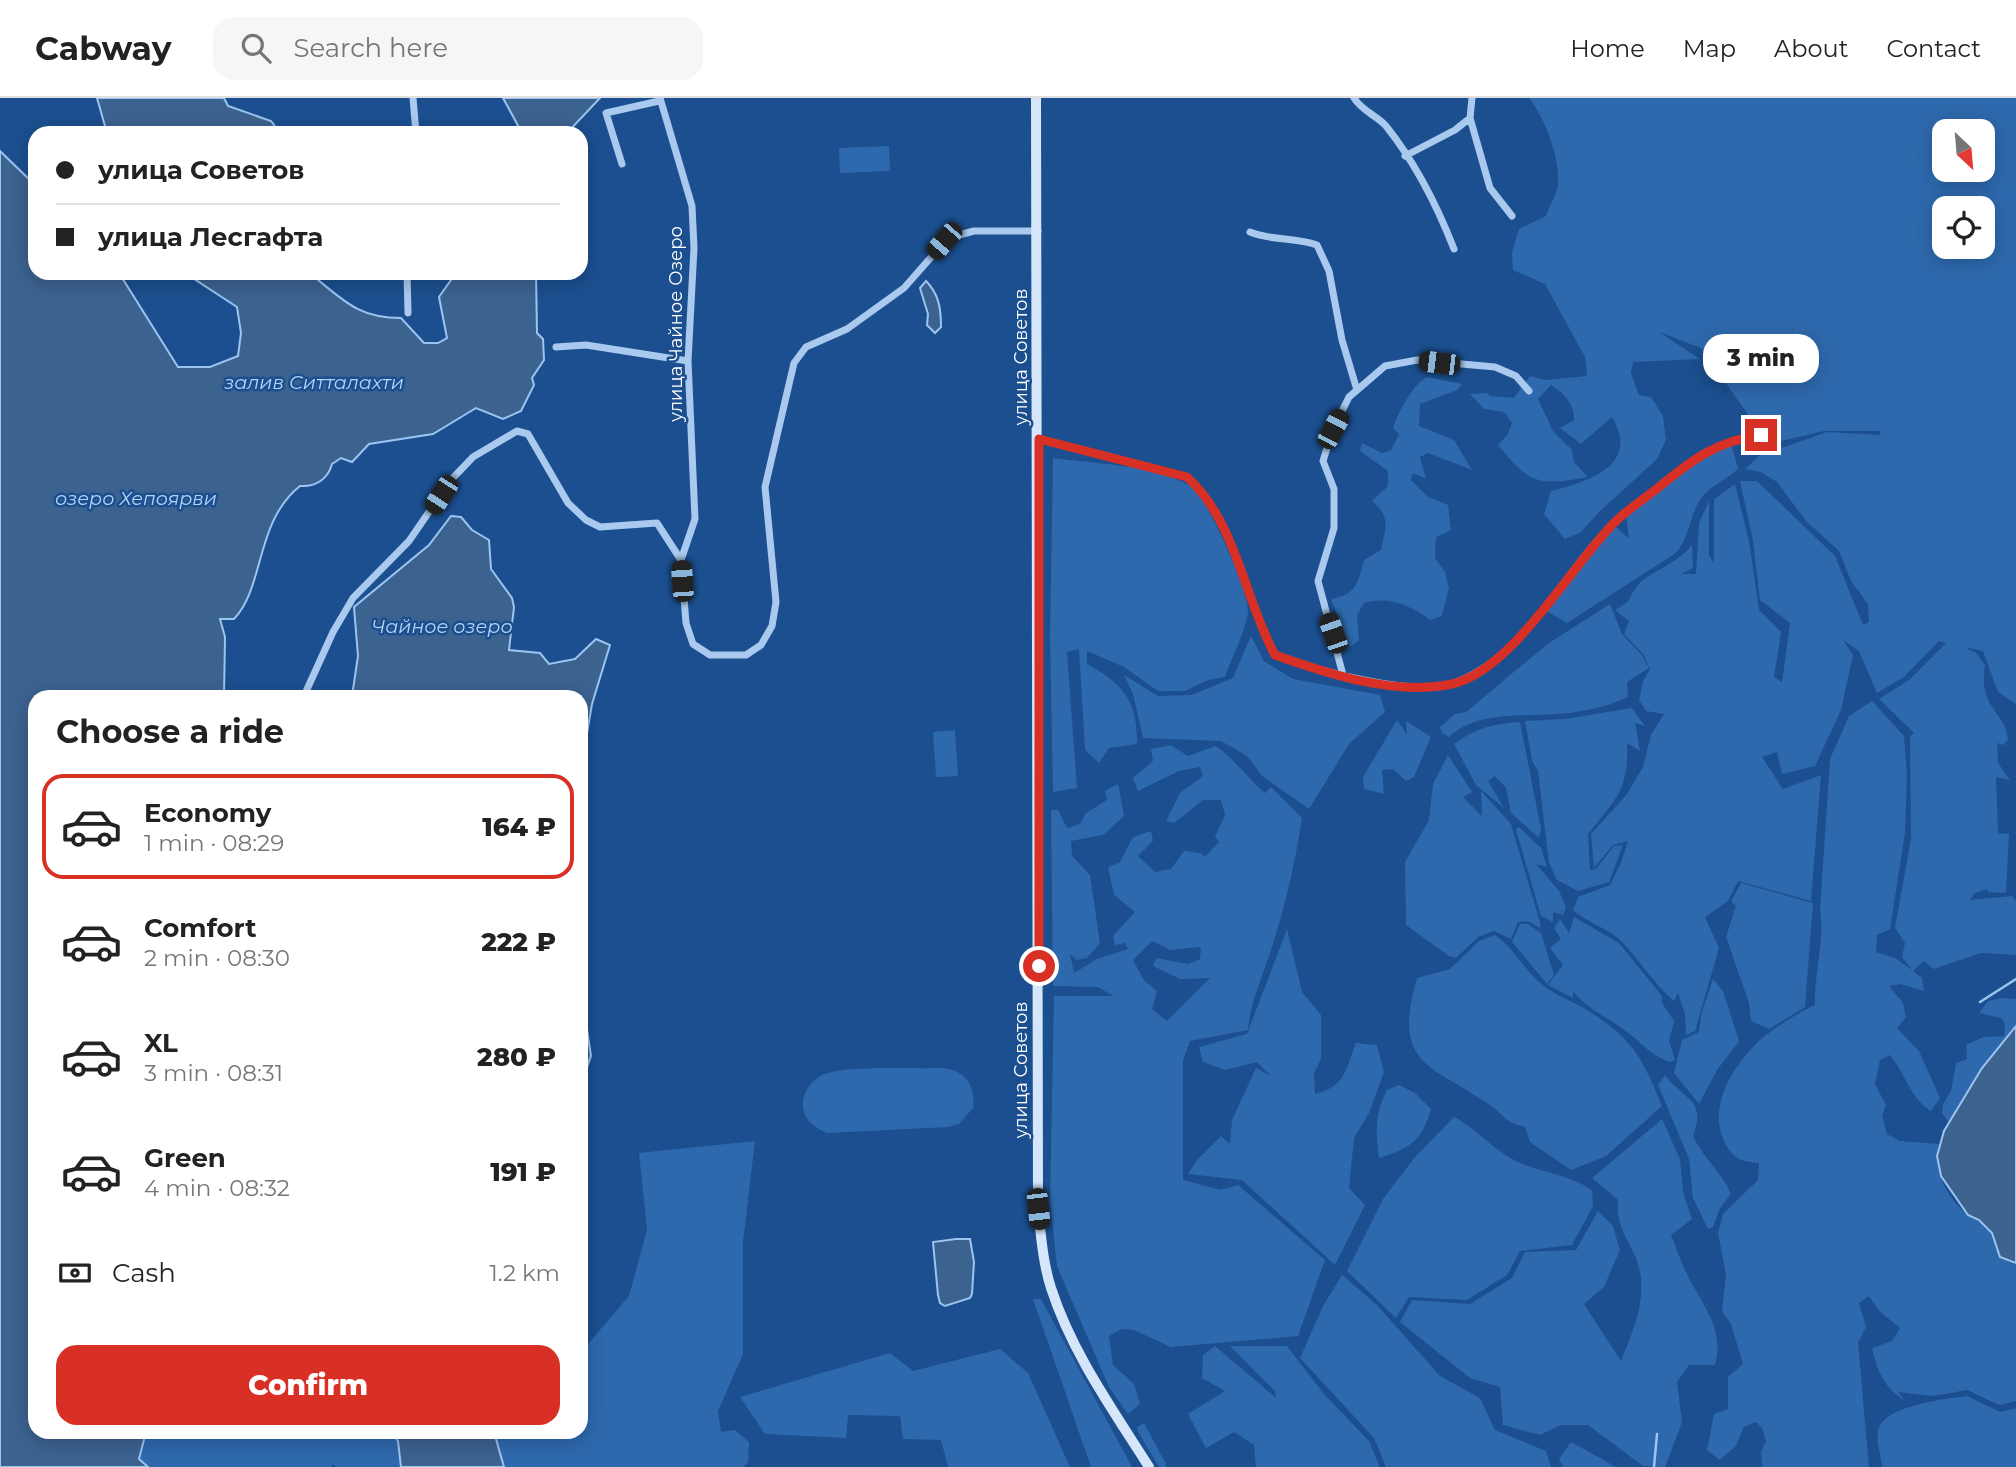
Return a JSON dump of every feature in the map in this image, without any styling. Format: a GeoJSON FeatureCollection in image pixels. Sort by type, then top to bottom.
{"type":"FeatureCollection","features":[{"type":"Feature","properties":{"kind":"main road","name":"улица Советов"},"geometry":{"type":"LineString","coordinates":[[1036,98],[1039,439],[1038,1209],[1050,1286],[1084,1360],[1149,1467]]}},
{"type":"Feature","properties":{"kind":"street"},"geometry":{"type":"LineString","coordinates":[[414,98],[416,126]]}},
{"type":"Feature","properties":{"kind":"street"},"geometry":{"type":"LineString","coordinates":[[1354,98],[1365,112],[1385,125],[1440,213],[1454,250]]}},
{"type":"Feature","properties":{"kind":"street"},"geometry":{"type":"LineString","coordinates":[[1405,156],[1455,130],[1470,118],[1473,113],[1472,98]]}},
{"type":"Feature","properties":{"kind":"street"},"geometry":{"type":"LineString","coordinates":[[622,164],[606,113],[659,99]]}},
{"type":"Feature","properties":{"kind":"street","name":"улица Чайное Озеро"},"geometry":{"type":"LineString","coordinates":[[659,99],[692,206],[694,248],[688,361],[695,519],[681,560]]}},
{"type":"Feature","properties":{"kind":"street"},"geometry":{"type":"LineString","coordinates":[[1470,118],[1489,188],[1512,216]]}},
{"type":"Feature","properties":{"kind":"street"},"geometry":{"type":"LineString","coordinates":[[307,690],[333,632],[353,598],[409,541],[451,480],[473,457],[517,431],[528,434],[574,512],[600,527],[657,523],[681,560],[686,623],[693,644],[710,655],[746,655],[761,645],[772,625],[776,602],[765,487],[794,363],[806,347],[847,329],[904,288],[948,238],[974,231],[1038,231]]}},
{"type":"Feature","properties":{"kind":"street"},"geometry":{"type":"LineString","coordinates":[[1250,232],[1298,238],[1317,245],[1329,271],[1342,340],[1357,390]]}},
{"type":"Feature","properties":{"kind":"street"},"geometry":{"type":"LineString","coordinates":[[407,280],[408,313]]}},
{"type":"Feature","properties":{"kind":"street"},"geometry":{"type":"LineString","coordinates":[[556,347],[586,345],[688,361]]}},
{"type":"Feature","properties":{"kind":"street"},"geometry":{"type":"LineString","coordinates":[[1343,675],[1319,594],[1318,581],[1334,528],[1334,489],[1323,461],[1333,429],[1357,390],[1385,366],[1417,360],[1495,367],[1516,376],[1529,391]]}},
{"type":"Feature","properties":{"kind":"street"},"geometry":{"type":"LineString","coordinates":[[1039,439],[1187,477],[1204,492],[1217,515],[1275,655],[1314,669],[1424,687],[1455,683],[1491,664],[1535,619],[1616,521],[1693,458],[1731,439],[1761,435]]}},
{"type":"Feature","properties":{"kind":"shaded area"},"geometry":{"type":"Polygon","coordinates":[[[1529,98],[2016,98],[2016,704],[1998,692],[1983,651],[1964,647],[1976,653],[1985,665],[1985,692],[2003,722],[2008,740],[2003,745],[1997,743],[1998,763],[2010,780],[1996,777],[1998,833],[2009,834],[2006,893],[1988,892],[1987,889],[1975,893],[1970,900],[2012,896],[2016,901],[2016,955],[1981,953],[1934,969],[1924,961],[1913,971],[1922,978],[1924,991],[1900,984],[1889,986],[1903,1003],[1906,1017],[1897,1028],[1919,1051],[1940,1098],[1931,1111],[1924,1106],[1890,1055],[1880,1060],[1875,1084],[1886,1105],[1882,1115],[1887,1134],[1900,1141],[1939,1144],[1937,1163],[1948,1193],[1961,1209],[1988,1229],[2000,1257],[2016,1264],[2016,1401],[1999,1405],[1967,1390],[1933,1396],[1898,1392],[1905,1401],[1882,1378],[1872,1348],[1892,1341],[1900,1328],[1879,1311],[1869,1296],[1859,1303],[1866,1327],[1858,1343],[1869,1467],[1762,1467],[1761,1452],[1766,1441],[1762,1428],[1756,1422],[1744,1427],[1736,1446],[1720,1460],[1707,1450],[1714,1414],[1728,1409],[1728,1377],[1743,1364],[1731,1324],[1722,1311],[1726,1275],[1718,1233],[1723,1214],[1758,1180],[1759,1163],[1741,1160],[1731,1152],[1720,1130],[1720,1105],[1736,1068],[1759,1041],[1815,1005],[1830,759],[1849,716],[1872,701],[1904,736],[1907,775],[1905,833],[1890,929],[1877,935],[1876,952],[1895,958],[1912,970],[1902,957],[1905,943],[1895,928],[1911,838],[1910,737],[1914,733],[1879,699],[1909,680],[1946,643],[1939,641],[1904,677],[1877,693],[1859,651],[1843,640],[1853,655],[1841,710],[1815,766],[1782,774],[1777,752],[1762,757],[1783,789],[1821,775],[1811,901],[1738,881],[1728,901],[1705,917],[1719,948],[1695,1031],[1686,1035],[1685,1014],[1678,993],[1674,1001],[1618,938],[1573,910],[1578,897],[1610,885],[1621,863],[1628,841],[1613,845],[1594,868],[1591,834],[1627,794],[1643,767],[1651,735],[1664,714],[1646,711],[1639,700],[1643,681],[1650,669],[1643,654],[1624,634],[1629,621],[1615,610],[1627,602],[1642,581],[1678,558],[1692,545],[1693,568],[1681,574],[1696,574],[1699,523],[1709,501],[1709,555],[1714,564],[1714,499],[1735,484],[1749,541],[1759,610],[1781,632],[1774,677],[1782,682],[1790,623],[1760,600],[1753,541],[1740,481],[1757,481],[1835,556],[1863,625],[1869,622],[1868,604],[1851,581],[1839,551],[1806,521],[1777,482],[1761,472],[1745,469],[1759,456],[1827,432],[1880,435],[1880,431],[1824,431],[1769,444],[1701,348],[1659,332],[1700,359],[1633,362],[1631,373],[1639,395],[1651,397],[1663,416],[1666,440],[1657,459],[1580,533],[1565,539],[1544,514],[1551,491],[1594,476],[1606,469],[1615,459],[1620,448],[1619,434],[1612,417],[1581,444],[1560,428],[1574,420],[1574,414],[1568,400],[1551,385],[1538,399],[1553,431],[1572,450],[1574,462],[1588,477],[1546,481],[1528,475],[1498,445],[1508,434],[1512,423],[1504,412],[1484,409],[1470,394],[1486,393],[1514,398],[1530,376],[1545,380],[1587,376],[1585,357],[1545,284],[1513,270],[1512,252],[1519,229],[1546,216],[1558,185],[1557,163],[1546,127],[1529,98]]]}},
{"type":"Feature","properties":{"kind":"shaded area"},"geometry":{"type":"Polygon","coordinates":[[[889,146],[890,171],[840,173],[839,148],[889,146]]]}},
{"type":"Feature","properties":{"kind":"shaded area"},"geometry":{"type":"Polygon","coordinates":[[[1426,377],[1462,384],[1457,390],[1420,404],[1419,426],[1454,440],[1472,470],[1428,453],[1420,457],[1426,479],[1413,473],[1411,480],[1428,497],[1448,505],[1451,530],[1436,537],[1435,558],[1445,572],[1449,588],[1442,616],[1430,620],[1407,606],[1391,601],[1364,603],[1357,615],[1359,640],[1350,647],[1331,599],[1346,594],[1355,587],[1364,560],[1381,550],[1386,524],[1382,513],[1372,501],[1388,486],[1388,471],[1360,451],[1362,443],[1382,453],[1391,450],[1399,434],[1393,428],[1399,414],[1410,393],[1426,377]]]}},
{"type":"Feature","properties":{"kind":"shaded area"},"geometry":{"type":"Polygon","coordinates":[[[1731,443],[1738,469],[1702,497],[1685,539],[1676,553],[1567,623],[1543,609],[1615,526],[1629,539],[1626,516],[1684,468],[1731,443]]]}},
{"type":"Feature","properties":{"kind":"shaded area"},"geometry":{"type":"Polygon","coordinates":[[[1053,458],[1140,469],[1189,485],[1205,506],[1225,544],[1241,584],[1248,611],[1242,635],[1225,677],[1208,680],[1185,691],[1158,691],[1124,667],[1087,651],[1087,664],[1100,671],[1126,695],[1137,729],[1137,744],[1109,748],[1099,763],[1085,750],[1079,649],[1067,652],[1077,788],[1053,792],[1050,637],[1053,458]]]}},
{"type":"Feature","properties":{"kind":"shaded area"},"geometry":{"type":"Polygon","coordinates":[[[1610,604],[1622,634],[1641,654],[1649,668],[1627,682],[1628,697],[1576,712],[1477,721],[1449,737],[1442,733],[1440,727],[1455,714],[1466,712],[1546,645],[1610,604]]]}},
{"type":"Feature","properties":{"kind":"shaded area"},"geometry":{"type":"Polygon","coordinates":[[[1251,636],[1264,661],[1293,679],[1380,695],[1385,712],[1349,744],[1309,809],[1262,776],[1247,756],[1221,741],[1143,738],[1133,694],[1124,675],[1158,696],[1191,695],[1233,678],[1251,636]]]}},
{"type":"Feature","properties":{"kind":"shaded area"},"geometry":{"type":"Polygon","coordinates":[[[1632,708],[1645,726],[1635,723],[1640,751],[1627,743],[1626,772],[1619,793],[1588,834],[1590,870],[1596,869],[1614,846],[1623,845],[1609,882],[1578,891],[1557,880],[1549,863],[1538,771],[1532,761],[1525,721],[1565,719],[1632,708]]]}},
{"type":"Feature","properties":{"kind":"shaded area"},"geometry":{"type":"Polygon","coordinates":[[[1397,720],[1407,735],[1406,721],[1431,737],[1414,777],[1406,781],[1393,769],[1382,770],[1384,794],[1364,789],[1363,777],[1397,720]]]}},
{"type":"Feature","properties":{"kind":"shaded area"},"geometry":{"type":"Polygon","coordinates":[[[1520,722],[1541,829],[1539,838],[1511,813],[1506,788],[1495,776],[1488,781],[1504,808],[1476,785],[1454,744],[1485,728],[1520,722]]]}},
{"type":"Feature","properties":{"kind":"shaded area"},"geometry":{"type":"Polygon","coordinates":[[[955,730],[958,776],[936,777],[933,732],[955,730]]]}},
{"type":"Feature","properties":{"kind":"shaded area"},"geometry":{"type":"Polygon","coordinates":[[[1171,745],[1188,756],[1216,746],[1265,793],[1271,787],[1302,818],[1284,905],[1253,1001],[1248,1030],[1190,1041],[1183,1060],[1183,1180],[1221,1190],[1238,1185],[1325,1260],[1298,1336],[1171,1347],[1134,1330],[1122,1329],[1109,1336],[1113,1365],[1134,1384],[1140,1404],[1128,1414],[1109,1387],[1057,1266],[1050,1202],[1054,996],[1113,996],[1098,987],[1053,986],[1051,810],[1058,810],[1067,828],[1080,824],[1086,813],[1107,800],[1105,791],[1118,784],[1124,816],[1103,835],[1071,841],[1072,856],[1090,875],[1100,943],[1087,958],[1077,960],[1070,954],[1074,973],[1097,959],[1128,949],[1125,943],[1115,945],[1113,936],[1135,912],[1114,895],[1108,867],[1120,862],[1133,837],[1151,831],[1153,841],[1138,856],[1155,872],[1171,869],[1184,851],[1201,853],[1205,857],[1219,842],[1215,836],[1225,815],[1221,800],[1203,800],[1174,823],[1166,821],[1180,793],[1203,776],[1200,767],[1179,771],[1138,791],[1133,778],[1153,761],[1151,749],[1171,745]],[[1152,941],[1133,960],[1144,980],[1157,991],[1152,1009],[1167,1021],[1210,978],[1180,979],[1153,966],[1156,958],[1188,964],[1200,959],[1201,947],[1170,950],[1152,941]]]}},
{"type":"Feature","properties":{"kind":"shaded area"},"geometry":{"type":"Polygon","coordinates":[[[1448,755],[1472,792],[1463,797],[1482,816],[1481,791],[1511,824],[1540,922],[1540,928],[1528,921],[1518,922],[1511,939],[1494,931],[1478,937],[1456,958],[1449,956],[1406,925],[1405,862],[1429,820],[1433,784],[1448,755]]]}},
{"type":"Feature","properties":{"kind":"shaded area"},"geometry":{"type":"Polygon","coordinates":[[[1519,827],[1541,848],[1547,867],[1536,864],[1559,891],[1566,907],[1563,915],[1553,912],[1553,922],[1541,916],[1516,830],[1519,827]]]}},
{"type":"Feature","properties":{"kind":"shaded area"},"geometry":{"type":"Polygon","coordinates":[[[1741,883],[1813,903],[1805,1007],[1769,1029],[1751,1021],[1749,1003],[1726,937],[1736,906],[1731,901],[1741,883]]]}},
{"type":"Feature","properties":{"kind":"shaded area"},"geometry":{"type":"Polygon","coordinates":[[[1574,917],[1619,943],[1662,996],[1662,1003],[1674,1021],[1669,1041],[1675,1060],[1670,1062],[1652,1052],[1591,1008],[1573,991],[1573,998],[1548,985],[1563,965],[1550,948],[1561,939],[1554,928],[1560,919],[1569,933],[1574,917]]]}},
{"type":"Feature","properties":{"kind":"shaded area"},"geometry":{"type":"Polygon","coordinates":[[[1520,924],[1528,924],[1541,933],[1554,975],[1547,984],[1512,942],[1520,924]]]}},
{"type":"Feature","properties":{"kind":"shaded area"},"geometry":{"type":"Polygon","coordinates":[[[1287,929],[1302,992],[1321,1015],[1321,1059],[1314,1073],[1315,1094],[1325,1091],[1339,1081],[1356,1043],[1377,1045],[1384,1072],[1369,1113],[1354,1138],[1349,1188],[1365,1205],[1335,1265],[1242,1180],[1188,1174],[1197,1160],[1221,1136],[1230,1144],[1232,1120],[1256,1068],[1271,1076],[1257,1062],[1225,1070],[1203,1062],[1199,1047],[1247,1034],[1287,929]]]}},
{"type":"Feature","properties":{"kind":"shaded area"},"geometry":{"type":"Polygon","coordinates":[[[1495,935],[1540,983],[1613,1028],[1633,1049],[1648,1073],[1662,1106],[1606,1156],[1571,1170],[1530,1142],[1525,1127],[1508,1121],[1490,1105],[1434,1070],[1421,1059],[1413,1046],[1409,1029],[1410,1007],[1417,978],[1450,969],[1479,941],[1495,935]]]}},
{"type":"Feature","properties":{"kind":"shaded area"},"geometry":{"type":"Polygon","coordinates":[[[1713,979],[1723,991],[1739,1041],[1717,1070],[1699,1104],[1674,1073],[1682,1040],[1699,1032],[1702,1011],[1713,979]]]}},
{"type":"Feature","properties":{"kind":"shaded area"},"geometry":{"type":"Polygon","coordinates":[[[2016,999],[2016,1127],[1968,1094],[1949,1123],[1942,1113],[1943,1104],[1951,1091],[1956,1063],[1967,1059],[1966,1045],[1983,1037],[2004,1036],[2005,1024],[2001,1018],[1979,1013],[1988,1001],[2016,999]]]}},
{"type":"Feature","properties":{"kind":"shaded area"},"geometry":{"type":"Polygon","coordinates":[[[938,1068],[961,1074],[970,1084],[973,1108],[959,1124],[948,1127],[827,1133],[818,1129],[805,1115],[803,1101],[806,1092],[814,1080],[822,1075],[862,1069],[938,1068]]]}},
{"type":"Feature","properties":{"kind":"shaded area"},"geometry":{"type":"Polygon","coordinates":[[[1665,1075],[1695,1107],[1697,1124],[1693,1136],[1731,1194],[1720,1208],[1713,1227],[1708,1229],[1693,1198],[1689,1159],[1658,1085],[1665,1075]]]}},
{"type":"Feature","properties":{"kind":"shaded area"},"geometry":{"type":"Polygon","coordinates":[[[1399,1085],[1415,1093],[1431,1109],[1423,1129],[1413,1142],[1399,1151],[1379,1158],[1377,1131],[1380,1107],[1387,1090],[1399,1085]]]}},
{"type":"Feature","properties":{"kind":"shaded area"},"geometry":{"type":"Polygon","coordinates":[[[1454,1117],[1516,1161],[1574,1180],[1592,1190],[1593,1206],[1572,1245],[1520,1251],[1507,1275],[1467,1300],[1409,1297],[1396,1318],[1347,1271],[1383,1199],[1415,1157],[1454,1117]]]}},
{"type":"Feature","properties":{"kind":"shaded area"},"geometry":{"type":"Polygon","coordinates":[[[1662,1119],[1680,1159],[1683,1192],[1692,1219],[1671,1235],[1686,1272],[1710,1316],[1717,1340],[1715,1365],[1689,1365],[1677,1382],[1682,1422],[1665,1467],[1643,1466],[1588,1425],[1561,1425],[1540,1435],[1503,1425],[1500,1387],[1470,1378],[1400,1322],[1412,1300],[1470,1304],[1512,1278],[1525,1252],[1576,1250],[1598,1211],[1613,1226],[1620,1250],[1604,1287],[1584,1304],[1621,1361],[1640,1306],[1640,1272],[1619,1221],[1618,1200],[1592,1178],[1662,1119]]]}},
{"type":"Feature","properties":{"kind":"shaded area"},"geometry":{"type":"Polygon","coordinates":[[[755,1141],[743,1242],[743,1354],[718,1411],[721,1432],[735,1430],[749,1442],[748,1462],[743,1467],[504,1467],[496,1439],[588,1439],[588,1344],[629,1296],[647,1230],[639,1153],[755,1141]]]}},
{"type":"Feature","properties":{"kind":"shaded area"},"geometry":{"type":"Polygon","coordinates":[[[1342,1275],[1377,1305],[1440,1376],[1480,1398],[1495,1430],[1546,1451],[1551,1467],[1386,1467],[1374,1438],[1300,1358],[1323,1306],[1342,1275]]]}},
{"type":"Feature","properties":{"kind":"shaded area"},"geometry":{"type":"Polygon","coordinates":[[[1033,1299],[1041,1299],[1132,1467],[1091,1467],[1033,1299]]]}},
{"type":"Feature","properties":{"kind":"shaded area"},"geometry":{"type":"Polygon","coordinates":[[[1215,1346],[1276,1398],[1275,1391],[1230,1346],[1287,1346],[1324,1394],[1369,1441],[1380,1467],[1256,1467],[1254,1445],[1234,1432],[1206,1448],[1188,1414],[1225,1391],[1202,1378],[1203,1355],[1215,1346]]]}},
{"type":"Feature","properties":{"kind":"shaded area"},"geometry":{"type":"Polygon","coordinates":[[[1000,1349],[1028,1373],[1070,1467],[948,1467],[941,1440],[903,1439],[900,1416],[848,1415],[846,1438],[765,1434],[740,1397],[890,1353],[913,1371],[1000,1349]]]}},
{"type":"Feature","properties":{"kind":"shaded area"},"geometry":{"type":"Polygon","coordinates":[[[1967,1396],[2000,1412],[2016,1408],[2016,1467],[1882,1467],[1878,1437],[1884,1420],[1918,1404],[1967,1396]]]}},
{"type":"Feature","properties":{"kind":"shaded area"},"geometry":{"type":"Polygon","coordinates":[[[1144,1423],[1166,1467],[1159,1467],[1138,1432],[1137,1427],[1144,1423]]]}},
{"type":"Feature","properties":{"kind":"shaded area"},"geometry":{"type":"Polygon","coordinates":[[[144,1439],[397,1439],[401,1467],[336,1467],[332,1463],[332,1467],[148,1467],[139,1459],[144,1439]]]}},
{"type":"Feature","properties":{"kind":"shaded area"},"geometry":{"type":"Polygon","coordinates":[[[1571,1442],[1616,1467],[1563,1467],[1559,1459],[1571,1442]]]}},
{"type":"Feature","properties":{"kind":"water"},"geometry":{"type":"Polygon","coordinates":[[[97,98],[224,98],[228,106],[271,121],[275,126],[105,126],[97,98]]]}},
{"type":"Feature","properties":{"kind":"water"},"geometry":{"type":"Polygon","coordinates":[[[503,98],[600,98],[574,126],[518,126],[503,98]]]}},
{"type":"Feature","properties":{"kind":"water","name":"озеро Хепоярви"},"geometry":{"type":"Polygon","coordinates":[[[0,151],[28,178],[28,280],[123,280],[178,367],[210,367],[238,356],[241,333],[237,307],[196,280],[318,280],[355,308],[375,315],[401,318],[424,343],[438,343],[447,338],[439,297],[451,280],[536,280],[537,333],[543,339],[544,360],[532,378],[534,385],[521,411],[503,419],[476,408],[433,434],[369,444],[352,462],[341,458],[332,464],[328,474],[320,481],[300,486],[275,517],[244,605],[234,619],[220,619],[225,637],[224,690],[28,690],[28,1439],[144,1439],[139,1459],[148,1467],[0,1467],[0,151]]]}},
{"type":"Feature","properties":{"kind":"water"},"geometry":{"type":"Polygon","coordinates":[[[926,281],[934,291],[940,308],[941,327],[935,333],[927,325],[928,314],[920,288],[926,281]]]}},
{"type":"Feature","properties":{"kind":"water","name":"Чайное озеро"},"geometry":{"type":"Polygon","coordinates":[[[451,516],[461,517],[472,530],[489,540],[491,569],[512,598],[514,607],[509,650],[540,653],[549,664],[575,659],[596,639],[610,645],[592,704],[588,728],[588,690],[353,690],[358,656],[354,607],[429,545],[451,516]]]}},
{"type":"Feature","properties":{"kind":"water"},"geometry":{"type":"Polygon","coordinates":[[[2016,1026],[2016,1263],[2000,1257],[1992,1233],[1979,1220],[1968,1215],[1941,1176],[1937,1156],[1944,1131],[1982,1068],[2016,1026]]]}},
{"type":"Feature","properties":{"kind":"water"},"geometry":{"type":"Polygon","coordinates":[[[588,1036],[591,1056],[588,1064],[588,1036]]]}},
{"type":"Feature","properties":{"kind":"water"},"geometry":{"type":"Polygon","coordinates":[[[970,1239],[974,1262],[972,1294],[970,1298],[945,1306],[940,1303],[938,1295],[933,1242],[970,1239]]]}},
{"type":"Feature","properties":{"kind":"water"},"geometry":{"type":"Polygon","coordinates":[[[397,1439],[496,1439],[504,1467],[401,1467],[397,1439]]]}},
{"type":"Feature","properties":{"kind":"waterway"},"geometry":{"type":"LineString","coordinates":[[1980,1002],[2016,979]]}},
{"type":"Feature","properties":{"kind":"waterway"},"geometry":{"type":"LineString","coordinates":[[1654,1467],[1657,1434]]}},
{"type":"Feature","properties":{"kind":"route"},"geometry":{"type":"LineString","coordinates":[[1039,966],[1039,439],[1054,440],[1187,477],[1204,492],[1217,515],[1265,638],[1275,655],[1314,669],[1375,682],[1424,687],[1455,683],[1491,664],[1535,619],[1616,521],[1693,458],[1731,439],[1761,435]]}},
{"type":"Feature","properties":{"kind":"water label","name":"залив Ситталахти"},"geometry":{"type":"Point","coordinates":[314,382]}}]}
